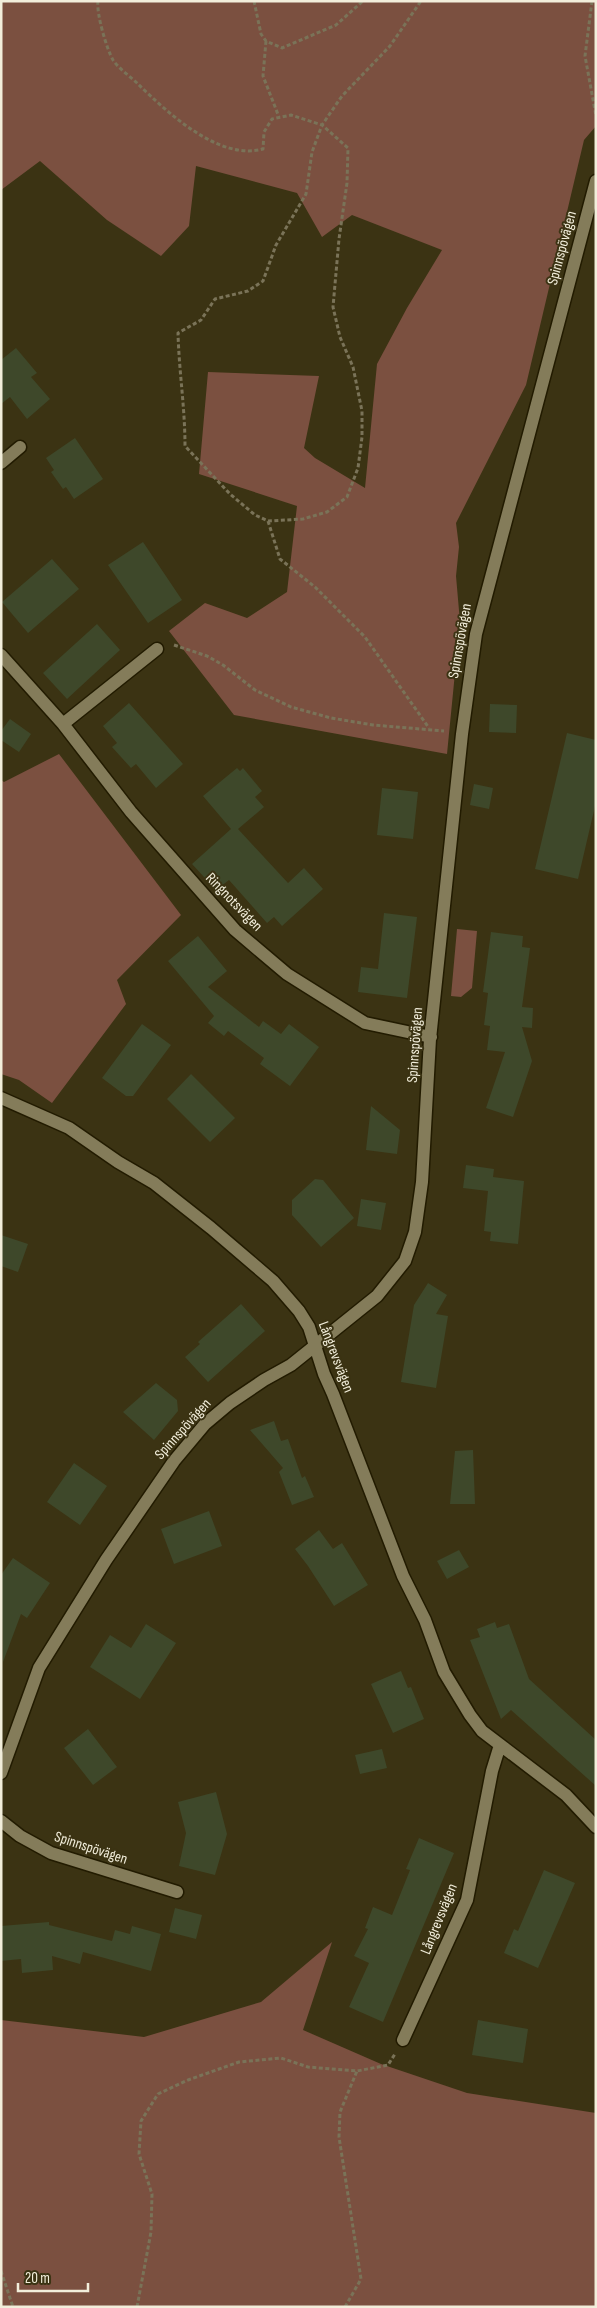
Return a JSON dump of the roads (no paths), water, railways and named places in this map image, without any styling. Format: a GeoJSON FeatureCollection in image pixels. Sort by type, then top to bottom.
{"type":"FeatureCollection","features":[{"type":"Feature","properties":{"kind":"street","name":"Spinnspövägen"},"geometry":{"type":"LineString","coordinates":[[1,1773],[43,1662],[101,1568],[174,1461],[205,1424],[230,1403],[316,1347],[377,1296],[405,1261],[415,1232],[422,1182],[431,1037],[462,734],[476,634],[596,181]]}},
{"type":"Feature","properties":{"kind":"street"},"geometry":{"type":"LineString","coordinates":[[1,463],[20,447]]}},
{"type":"Feature","properties":{"kind":"street"},"geometry":{"type":"LineString","coordinates":[[63,724],[157,649]]}},
{"type":"Feature","properties":{"kind":"street","name":"Ringnotsvägen"},"geometry":{"type":"LineString","coordinates":[[1,655],[63,724],[131,812],[235,930],[287,974],[365,1023],[431,1037]]}},
{"type":"Feature","properties":{"kind":"street","name":"Långrevsvägen"},"geometry":{"type":"LineString","coordinates":[[1,1098],[69,1128],[154,1184],[211,1228],[273,1281],[300,1311],[309,1328],[324,1374],[403,1576],[425,1620],[444,1672],[482,1731],[566,1795],[596,1827]]}},
{"type":"Feature","properties":{"kind":"street","name":"Långrevsvägen"},"geometry":{"type":"LineString","coordinates":[[403,2040],[467,1900],[492,1771],[500,1745]]}},
{"type":"Feature","properties":{"kind":"street","name":"Spinnspövägen"},"geometry":{"type":"LineString","coordinates":[[1,1821],[20,1836],[51,1854],[177,1892]]}}]}
